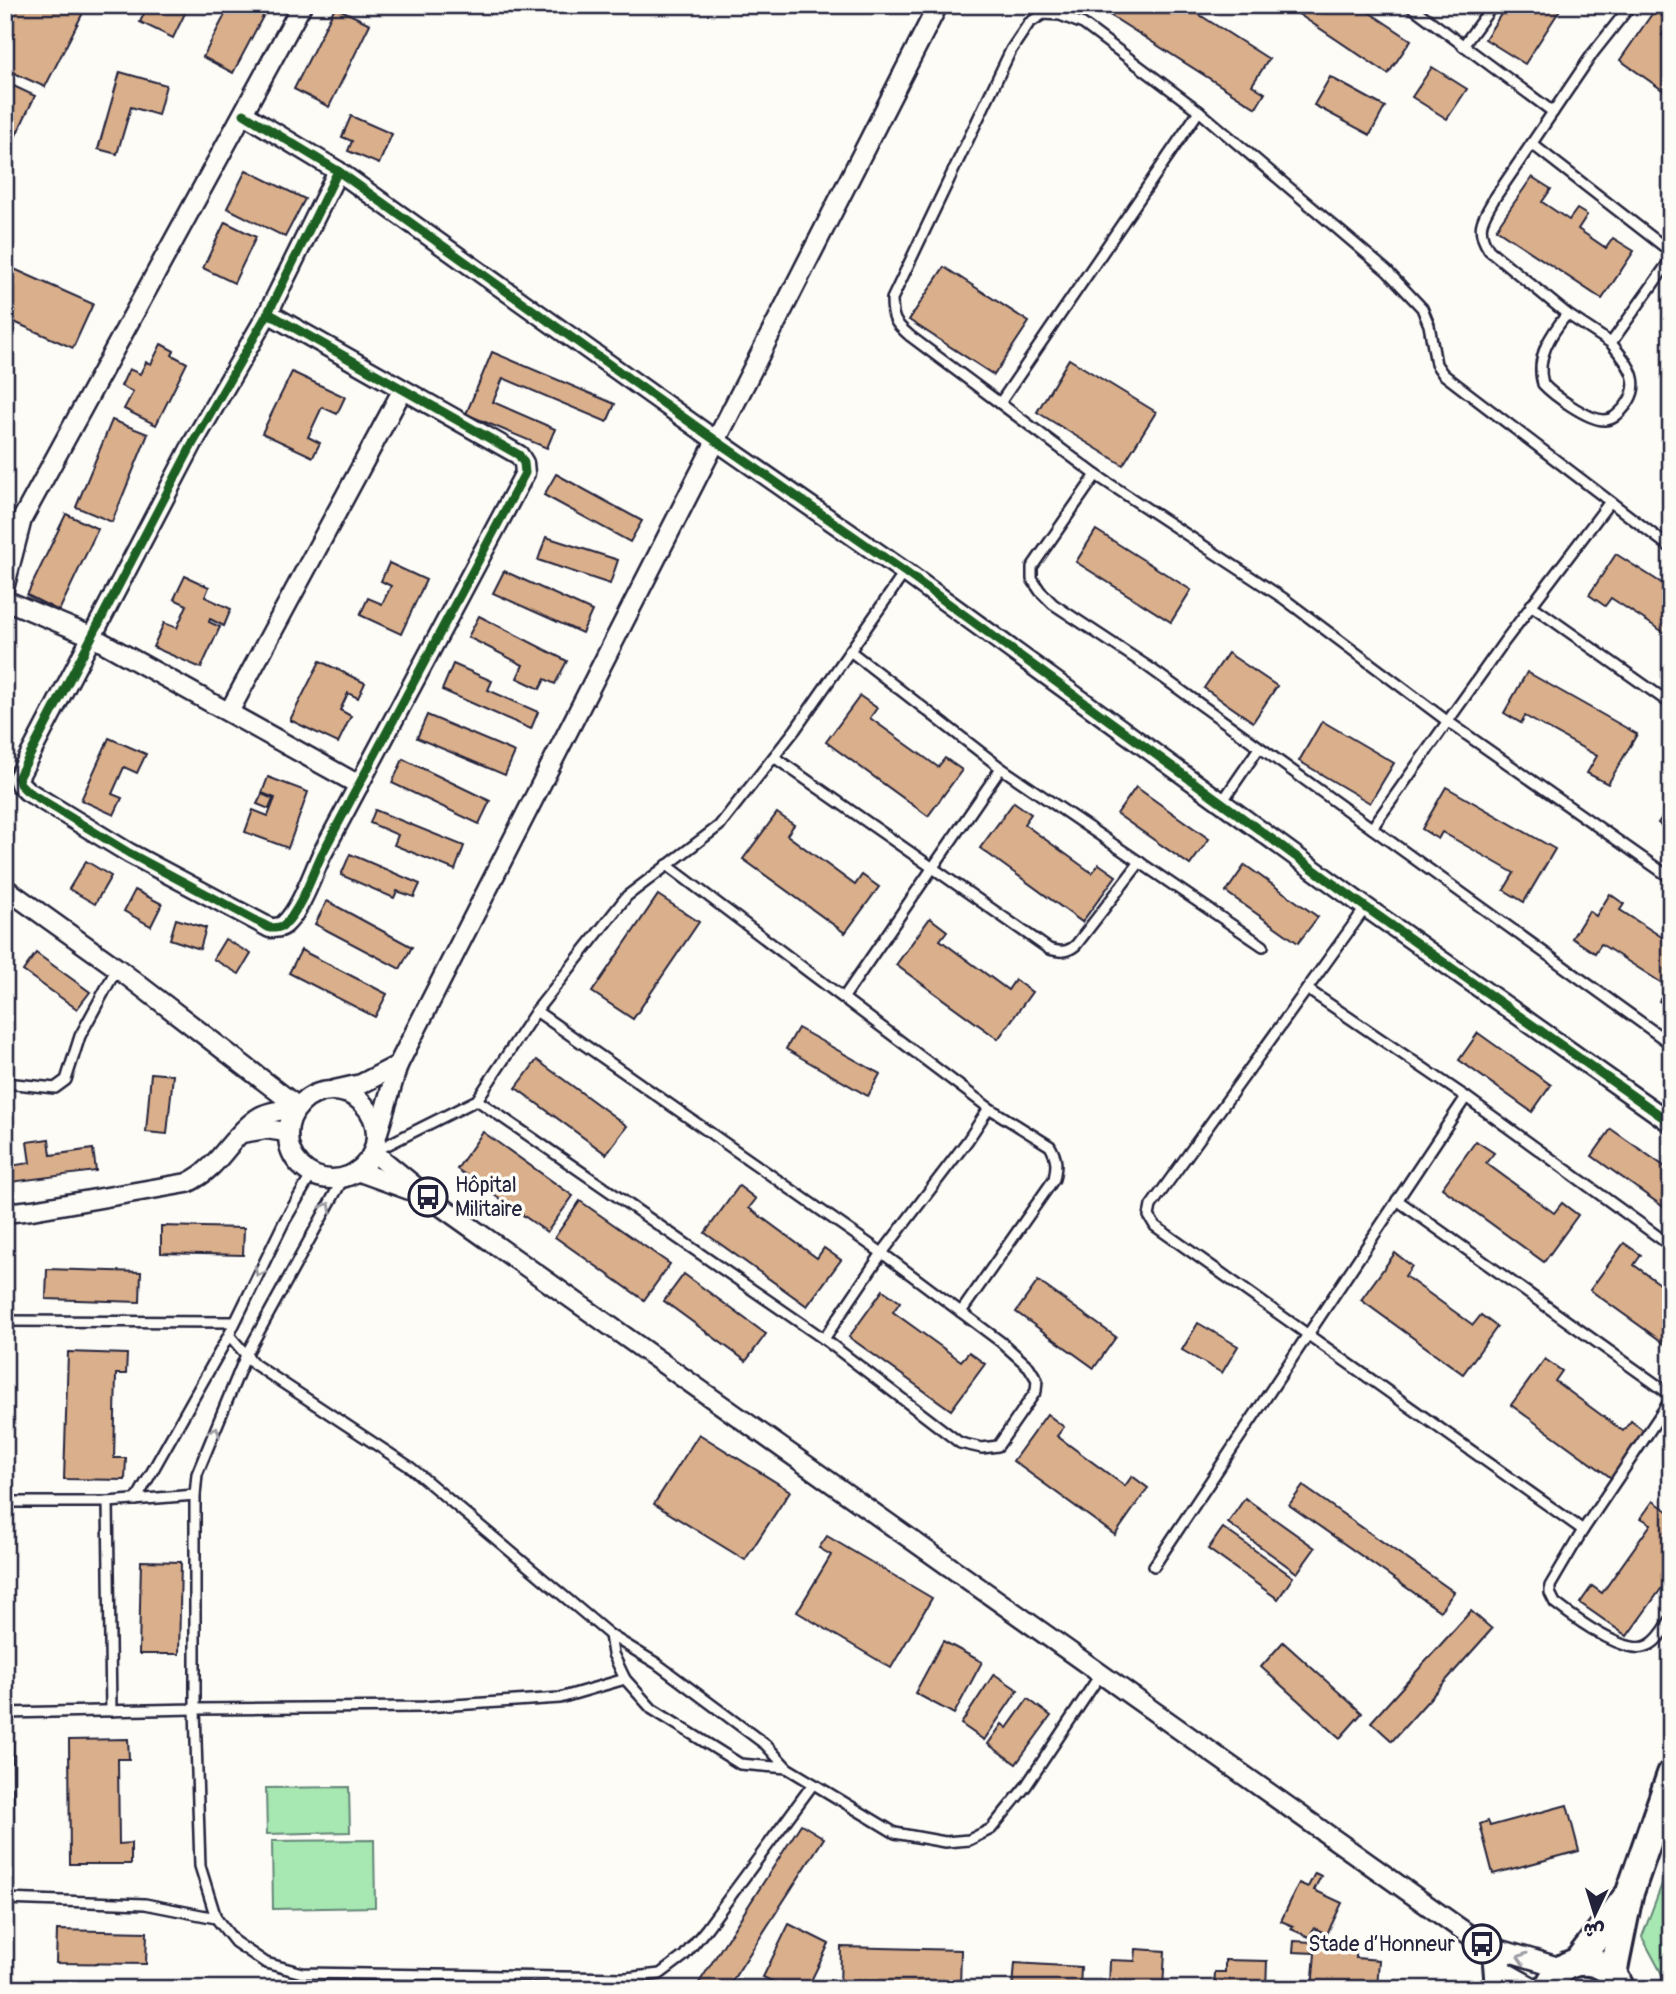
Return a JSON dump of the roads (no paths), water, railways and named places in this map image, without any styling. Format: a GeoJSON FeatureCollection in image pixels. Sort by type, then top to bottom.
{"type":"FeatureCollection","features":[{"type":"Feature","properties":{"kind":"main road"},"geometry":{"type":"LineString","coordinates":[[1617,1981],[1629,1895],[1671,1774]]}},
{"type":"Feature","properties":{"kind":"main road"},"geometry":{"type":"LineString","coordinates":[[1562,1973],[1629,1895]]}},
{"type":"Feature","properties":{"kind":"main road"},"geometry":{"type":"LineString","coordinates":[[1490,1953],[1499,1989]]}},
{"type":"Feature","properties":{"kind":"main road"},"geometry":{"type":"LineString","coordinates":[[1562,1973],[1597,1963],[1617,1981]]}},
{"type":"Feature","properties":{"kind":"street"},"geometry":{"type":"LineString","coordinates":[[5,585],[13,524],[244,114],[302,5]]}},
{"type":"Feature","properties":{"kind":"street"},"geometry":{"type":"LineString","coordinates":[[351,1174],[374,1146],[398,1065],[938,5]]}},
{"type":"Feature","properties":{"kind":"street"},"geometry":{"type":"LineString","coordinates":[[244,114],[338,171],[905,572],[1366,907],[1671,1123]]}},
{"type":"Feature","properties":{"kind":"street"},"geometry":{"type":"LineString","coordinates":[[268,313],[519,456],[524,463],[525,472],[296,909],[285,924],[277,928],[270,928],[129,853],[27,791],[18,778],[193,443],[268,313],[338,171]]}},
{"type":"Feature","properties":{"kind":"street"},"geometry":{"type":"LineString","coordinates":[[229,712],[402,391]]}},
{"type":"Feature","properties":{"kind":"street"},"geometry":{"type":"LineString","coordinates":[[5,600],[91,636],[359,785]]}},
{"type":"Feature","properties":{"kind":"street"},"geometry":{"type":"LineString","coordinates":[[5,888],[117,968],[298,1107]]}},
{"type":"Feature","properties":{"kind":"street"},"geometry":{"type":"LineString","coordinates":[[398,1065],[361,1084],[326,1091],[306,1099],[298,1107],[289,1125],[288,1135],[295,1158],[312,1174],[322,1177],[351,1174],[428,1197]]}},
{"type":"Feature","properties":{"kind":"street"},"geometry":{"type":"LineString","coordinates":[[326,1091],[349,1094],[366,1108],[372,1117],[374,1146],[428,1197],[1490,1953],[1505,1972],[1536,1989]]}},
{"type":"Feature","properties":{"kind":"street"},"geometry":{"type":"LineString","coordinates":[[5,1213],[187,1183],[203,1176],[257,1118],[298,1107]]}},
{"type":"Feature","properties":{"kind":"street"},"geometry":{"type":"LineString","coordinates":[[242,1133],[278,1129],[288,1135]]}},
{"type":"Feature","properties":{"kind":"street"},"geometry":{"type":"LineString","coordinates":[[1490,1953],[1562,1973]]}},
{"type":"Feature","properties":{"kind":"lane"},"geometry":{"type":"LineString","coordinates":[[1409,5],[1553,112]]}},
{"type":"Feature","properties":{"kind":"lane"},"geometry":{"type":"LineString","coordinates":[[1463,46],[1493,5]]}},
{"type":"Feature","properties":{"kind":"lane"},"geometry":{"type":"LineString","coordinates":[[1567,314],[1545,346],[1542,380],[1547,389],[1589,417],[1614,418],[1632,395],[1634,385],[1629,365],[1611,343],[1567,314],[1489,250],[1480,231],[1483,218],[1592,53],[1631,5]]}},
{"type":"Feature","properties":{"kind":"lane"},"geometry":{"type":"LineString","coordinates":[[1671,548],[1443,374],[1436,364],[1429,326],[1422,308],[1410,293],[1199,111],[1083,24],[1060,15],[1043,13],[1028,23],[1011,50],[892,299],[895,323],[1096,475],[1283,598],[1447,721],[1671,878]]}},
{"type":"Feature","properties":{"kind":"lane"},"geometry":{"type":"LineString","coordinates":[[1000,403],[1199,111]]}},
{"type":"Feature","properties":{"kind":"lane"},"geometry":{"type":"LineString","coordinates":[[1532,144],[1671,251]]}},
{"type":"Feature","properties":{"kind":"lane"},"geometry":{"type":"LineString","coordinates":[[1611,343],[1671,259]]}},
{"type":"Feature","properties":{"kind":"lane"},"geometry":{"type":"LineString","coordinates":[[1096,475],[1032,567],[1032,579],[1054,604],[1147,666],[1671,1044]]}},
{"type":"Feature","properties":{"kind":"lane"},"geometry":{"type":"LineString","coordinates":[[1372,828],[1531,605],[1609,503]]}},
{"type":"Feature","properties":{"kind":"lane"},"geometry":{"type":"LineString","coordinates":[[374,1146],[477,1100],[536,1012],[627,896],[719,826],[774,757],[905,572]]}},
{"type":"Feature","properties":{"kind":"lane"},"geometry":{"type":"LineString","coordinates":[[1531,605],[1670,703]]}},
{"type":"Feature","properties":{"kind":"lane"},"geometry":{"type":"LineString","coordinates":[[850,651],[1001,768],[1263,946]]}},
{"type":"Feature","properties":{"kind":"lane"},"geometry":{"type":"LineString","coordinates":[[1222,802],[1259,748]]}},
{"type":"Feature","properties":{"kind":"lane"},"geometry":{"type":"LineString","coordinates":[[774,757],[1049,950],[1070,951],[1140,862]]}},
{"type":"Feature","properties":{"kind":"lane"},"geometry":{"type":"LineString","coordinates":[[844,997],[1001,768]]}},
{"type":"Feature","properties":{"kind":"lane"},"geometry":{"type":"LineString","coordinates":[[667,865],[989,1108],[1050,1146],[1056,1156],[1054,1178],[961,1312]]}},
{"type":"Feature","properties":{"kind":"lane"},"geometry":{"type":"LineString","coordinates":[[1366,907],[1151,1206],[1149,1216],[1155,1226],[1583,1530]]}},
{"type":"Feature","properties":{"kind":"lane"},"geometry":{"type":"LineString","coordinates":[[5,1083],[55,1088],[66,1080],[80,1037],[117,968]]}},
{"type":"Feature","properties":{"kind":"lane"},"geometry":{"type":"LineString","coordinates":[[1307,989],[1465,1097],[1671,1245]]}},
{"type":"Feature","properties":{"kind":"lane"},"geometry":{"type":"LineString","coordinates":[[477,1100],[824,1339],[960,1443],[982,1448],[998,1446],[1036,1391],[1037,1380],[1029,1367],[961,1312],[882,1253],[536,1012]]}},
{"type":"Feature","properties":{"kind":"lane"},"geometry":{"type":"LineString","coordinates":[[1154,1566],[1465,1097]]}},
{"type":"Feature","properties":{"kind":"lane"},"geometry":{"type":"LineString","coordinates":[[824,1339],[882,1253],[968,1140],[989,1108]]}},
{"type":"Feature","properties":{"kind":"lane"},"geometry":{"type":"LineString","coordinates":[[136,1500],[229,1335],[284,1222],[312,1174]]}},
{"type":"Feature","properties":{"kind":"lane"},"geometry":{"type":"LineString","coordinates":[[351,1174],[246,1355],[197,1474],[195,1709],[200,1866],[216,1918],[235,1942],[266,1964],[302,1973],[626,1978],[660,1974],[684,1956],[707,1928],[813,1784]]}},
{"type":"Feature","properties":{"kind":"lane"},"geometry":{"type":"LineString","coordinates":[[1397,1200],[1671,1397],[1552,1580],[1550,1593],[1555,1603],[1619,1645],[1628,1647],[1650,1645],[1660,1636],[1671,1619]]}},
{"type":"Feature","properties":{"kind":"lane"},"geometry":{"type":"LineString","coordinates":[[5,1321],[234,1322]]}},
{"type":"Feature","properties":{"kind":"lane"},"geometry":{"type":"LineString","coordinates":[[229,1335],[254,1364],[410,1467],[610,1635],[656,1663],[766,1745],[787,1768],[895,1833],[945,1842],[969,1840],[991,1829],[1026,1786],[1100,1675]]}},
{"type":"Feature","properties":{"kind":"lane"},"geometry":{"type":"LineString","coordinates":[[5,1502],[108,1502],[195,1495]]}},
{"type":"Feature","properties":{"kind":"lane"},"geometry":{"type":"LineString","coordinates":[[108,1502],[111,1711]]}},
{"type":"Feature","properties":{"kind":"lane"},"geometry":{"type":"LineString","coordinates":[[610,1635],[613,1654],[625,1679],[652,1709],[740,1764],[787,1768]]}},
{"type":"Feature","properties":{"kind":"lane"},"geometry":{"type":"LineString","coordinates":[[216,1918],[145,1904],[6,1899],[6,1713],[424,1707],[560,1698],[625,1679]]}},
{"type":"Feature","properties":{"kind":"place","name":"Hôpital Militaire"},"geometry":{"type":"Point","coordinates":[428,1197]}},
{"type":"Feature","properties":{"kind":"place","name":"Stade d’Honneur"},"geometry":{"type":"Point","coordinates":[1482,1944]}}]}
